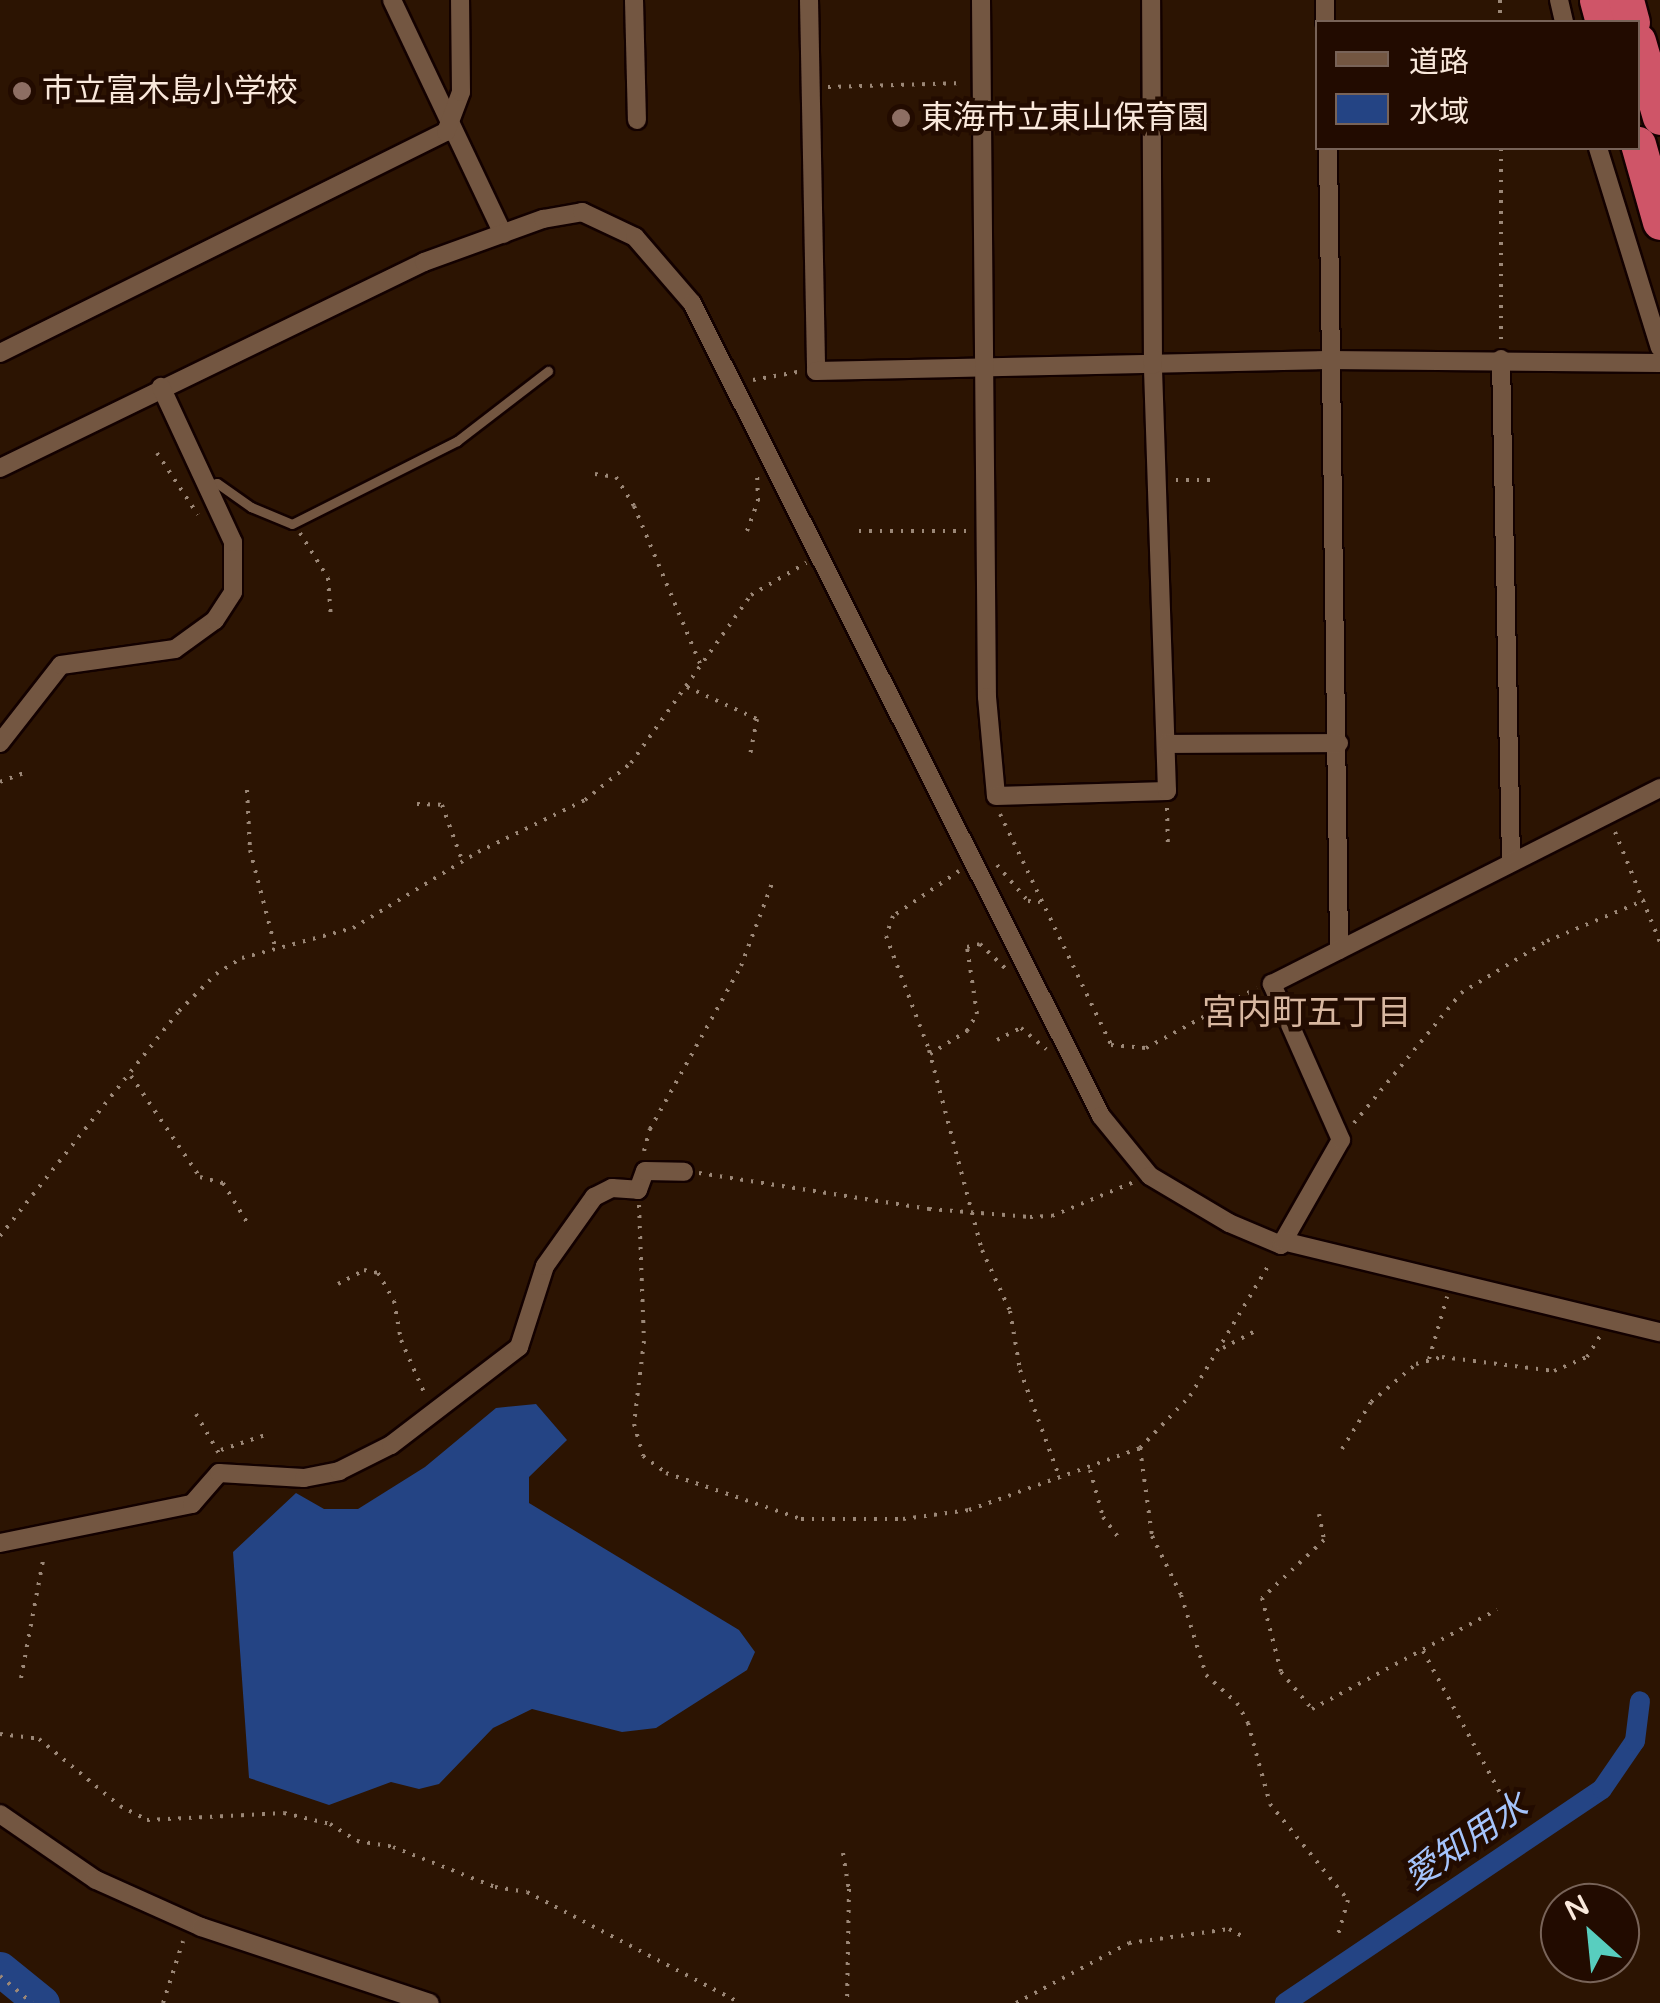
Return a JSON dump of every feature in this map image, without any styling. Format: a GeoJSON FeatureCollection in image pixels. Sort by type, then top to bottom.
{"type":"FeatureCollection","features":[{"type":"Feature","properties":{"kind":"highway"},"geometry":{"type":"LineString","coordinates":[[1640,49],[1660,118]]}},
{"type":"Feature","properties":{"kind":"highway"},"geometry":{"type":"LineString","coordinates":[[1640,150],[1660,222]]}},
{"type":"Feature","properties":{"kind":"street"},"geometry":{"type":"LineString","coordinates":[[392,0],[504,234]]}},
{"type":"Feature","properties":{"kind":"street"},"geometry":{"type":"LineString","coordinates":[[0,353],[446,132],[462,92],[460,0]]}},
{"type":"Feature","properties":{"kind":"street"},"geometry":{"type":"LineString","coordinates":[[634,0],[638,120]]}},
{"type":"Feature","properties":{"kind":"street"},"geometry":{"type":"LineString","coordinates":[[809,0],[816,371],[1326,360],[1660,363]]}},
{"type":"Feature","properties":{"kind":"street"},"geometry":{"type":"LineString","coordinates":[[981,0],[990,530],[987,698],[996,796],[1167,791],[1153,365],[1151,0]]}},
{"type":"Feature","properties":{"kind":"street"},"geometry":{"type":"LineString","coordinates":[[1328,150],[1326,360],[1338,743],[1339,950]]}},
{"type":"Feature","properties":{"kind":"street"},"geometry":{"type":"LineString","coordinates":[[1599,150],[1660,348]]}},
{"type":"Feature","properties":{"kind":"street"},"geometry":{"type":"LineString","coordinates":[[0,468],[424,262],[582,212],[635,236],[692,303],[1078,1070],[1112,1134],[1150,1176],[1229,1223],[1282,1243],[1660,1332]]}},
{"type":"Feature","properties":{"kind":"street"},"geometry":{"type":"LineString","coordinates":[[1502,359],[1512,860]]}},
{"type":"Feature","properties":{"kind":"street"},"geometry":{"type":"LineString","coordinates":[[0,743],[61,665],[175,649],[215,620],[233,592],[238,565],[226,529],[162,387]]}},
{"type":"Feature","properties":{"kind":"street"},"geometry":{"type":"LineString","coordinates":[[1166,744],[1338,743]]}},
{"type":"Feature","properties":{"kind":"street"},"geometry":{"type":"LineString","coordinates":[[1282,1243],[1341,1140],[1272,984],[1660,788]]}},
{"type":"Feature","properties":{"kind":"street"},"geometry":{"type":"LineString","coordinates":[[0,1543],[192,1504],[220,1473],[304,1478],[339,1471],[391,1446],[519,1347],[545,1266],[594,1197],[612,1188],[638,1190],[645,1171],[684,1172]]}},
{"type":"Feature","properties":{"kind":"street"},"geometry":{"type":"LineString","coordinates":[[0,1814],[96,1880],[189,1922],[430,2003]]}},
{"type":"Feature","properties":{"kind":"lane"},"geometry":{"type":"LineString","coordinates":[[206,485],[217,483],[251,507],[292,524],[457,441],[548,371]]}},
{"type":"Feature","properties":{"kind":"path"},"geometry":{"type":"LineString","coordinates":[[812,87],[984,82]]}},
{"type":"Feature","properties":{"kind":"path"},"geometry":{"type":"LineString","coordinates":[[1501,150],[1502,359]]}},
{"type":"Feature","properties":{"kind":"path"},"geometry":{"type":"LineString","coordinates":[[735,388],[768,374],[816,371]]}},
{"type":"Feature","properties":{"kind":"path"},"geometry":{"type":"LineString","coordinates":[[157,453],[202,520],[226,529]]}},
{"type":"Feature","properties":{"kind":"path"},"geometry":{"type":"LineString","coordinates":[[747,532],[758,501],[756,470]]}},
{"type":"Feature","properties":{"kind":"path"},"geometry":{"type":"LineString","coordinates":[[596,474],[616,477],[634,506],[700,666]]}},
{"type":"Feature","properties":{"kind":"path"},"geometry":{"type":"LineString","coordinates":[[1157,480],[1211,480]]}},
{"type":"Feature","properties":{"kind":"path"},"geometry":{"type":"LineString","coordinates":[[292,524],[328,578],[332,619]]}},
{"type":"Feature","properties":{"kind":"path"},"geometry":{"type":"LineString","coordinates":[[859,531],[990,530]]}},
{"type":"Feature","properties":{"kind":"path"},"geometry":{"type":"LineString","coordinates":[[0,1236],[216,974],[275,948],[354,928],[610,782],[686,686],[750,595],[819,557]]}},
{"type":"Feature","properties":{"kind":"path"},"geometry":{"type":"LineString","coordinates":[[686,686],[758,719],[750,754]]}},
{"type":"Feature","properties":{"kind":"path"},"geometry":{"type":"LineString","coordinates":[[0,782],[23,773]]}},
{"type":"Feature","properties":{"kind":"path"},"geometry":{"type":"LineString","coordinates":[[248,790],[250,850],[275,948]]}},
{"type":"Feature","properties":{"kind":"path"},"geometry":{"type":"LineString","coordinates":[[1167,791],[1168,848]]}},
{"type":"Feature","properties":{"kind":"path"},"geometry":{"type":"LineString","coordinates":[[996,796],[1040,902],[1110,1045],[1146,1048],[1224,1002],[1272,984]]}},
{"type":"Feature","properties":{"kind":"path"},"geometry":{"type":"LineString","coordinates":[[417,804],[442,805],[463,863]]}},
{"type":"Feature","properties":{"kind":"path"},"geometry":{"type":"LineString","coordinates":[[1607,814],[1660,942]]}},
{"type":"Feature","properties":{"kind":"path"},"geometry":{"type":"LineString","coordinates":[[1040,902],[1028,901],[1010,873],[972,859],[892,916],[885,928],[930,1054],[972,1212],[1060,1479]]}},
{"type":"Feature","properties":{"kind":"path"},"geometry":{"type":"LineString","coordinates":[[645,1171],[650,1129],[741,966],[773,881]]}},
{"type":"Feature","properties":{"kind":"path"},"geometry":{"type":"LineString","coordinates":[[1341,1140],[1446,1006],[1547,941],[1645,900]]}},
{"type":"Feature","properties":{"kind":"path"},"geometry":{"type":"LineString","coordinates":[[930,1054],[966,1031],[977,1014],[968,948],[988,948],[1014,979]]}},
{"type":"Feature","properties":{"kind":"path"},"geometry":{"type":"LineString","coordinates":[[997,1040],[1027,1030],[1056,1060],[1078,1070]]}},
{"type":"Feature","properties":{"kind":"path"},"geometry":{"type":"LineString","coordinates":[[130,1074],[200,1178],[224,1184],[248,1224]]}},
{"type":"Feature","properties":{"kind":"path"},"geometry":{"type":"LineString","coordinates":[[684,1172],[972,1212],[1052,1216],[1150,1176]]}},
{"type":"Feature","properties":{"kind":"path"},"geometry":{"type":"LineString","coordinates":[[638,1190],[644,1341],[634,1424],[650,1464],[801,1519],[919,1518],[983,1506],[1140,1448],[1169,1422],[1222,1347],[1282,1243]]}},
{"type":"Feature","properties":{"kind":"path"},"geometry":{"type":"LineString","coordinates":[[338,1284],[372,1269],[386,1285],[407,1356],[425,1385],[427,1418]]}},
{"type":"Feature","properties":{"kind":"path"},"geometry":{"type":"LineString","coordinates":[[1429,1359],[1454,1283]]}},
{"type":"Feature","properties":{"kind":"path"},"geometry":{"type":"LineString","coordinates":[[1342,1449],[1388,1384],[1429,1359],[1554,1371],[1587,1357],[1607,1321]]}},
{"type":"Feature","properties":{"kind":"path"},"geometry":{"type":"LineString","coordinates":[[1222,1347],[1258,1330]]}},
{"type":"Feature","properties":{"kind":"path"},"geometry":{"type":"LineString","coordinates":[[196,1414],[219,1451],[220,1473]]}},
{"type":"Feature","properties":{"kind":"path"},"geometry":{"type":"LineString","coordinates":[[219,1451],[268,1434]]}},
{"type":"Feature","properties":{"kind":"path"},"geometry":{"type":"LineString","coordinates":[[1140,1448],[1152,1536],[1181,1596],[1206,1675],[1237,1703],[1248,1723],[1270,1804],[1348,1900],[1336,1938]]}},
{"type":"Feature","properties":{"kind":"path"},"geometry":{"type":"LineString","coordinates":[[1089,1468],[1102,1517],[1118,1538]]}},
{"type":"Feature","properties":{"kind":"path"},"geometry":{"type":"LineString","coordinates":[[1318,1514],[1324,1540],[1262,1598],[1281,1672],[1312,1710],[1497,1610]]}},
{"type":"Feature","properties":{"kind":"path"},"geometry":{"type":"LineString","coordinates":[[21,1678],[45,1533]]}},
{"type":"Feature","properties":{"kind":"path"},"geometry":{"type":"LineString","coordinates":[[1422,1650],[1516,1822]]}},
{"type":"Feature","properties":{"kind":"path"},"geometry":{"type":"LineString","coordinates":[[0,1734],[38,1739],[120,1806],[147,1820],[284,1813],[330,1824],[357,1841],[393,1847],[495,1888],[527,1892],[740,2003]]}},
{"type":"Feature","properties":{"kind":"path"},"geometry":{"type":"LineString","coordinates":[[843,1853],[849,1889],[847,2003]]}},
{"type":"Feature","properties":{"kind":"path"},"geometry":{"type":"LineString","coordinates":[[163,2003],[189,1922]]}},
{"type":"Feature","properties":{"kind":"path"},"geometry":{"type":"LineString","coordinates":[[1016,2003],[1129,1942],[1229,1929],[1246,1938]]}},
{"type":"Feature","properties":{"kind":"path"},"geometry":{"type":"LineString","coordinates":[[0,1976],[32,2003]]}},
{"type":"Feature","properties":{"kind":"water"},"geometry":{"type":"Polygon","coordinates":[[[536,1404],[567,1440],[529,1477],[529,1503],[739,1630],[755,1652],[747,1670],[656,1728],[622,1732],[532,1709],[493,1728],[439,1784],[419,1789],[391,1782],[329,1805],[249,1778],[233,1552],[296,1493],[324,1509],[358,1509],[425,1467],[496,1408],[536,1404]]]}},
{"type":"Feature","properties":{"kind":"waterway","name":"愛知用水"},"geometry":{"type":"LineString","coordinates":[[1285,2003],[1602,1789],[1635,1741],[1640,1701]]}},
{"type":"Feature","properties":{"kind":"waterway"},"geometry":{"type":"LineString","coordinates":[[0,1969],[42,2003]]}},
{"type":"Feature","properties":{"kind":"place","name":"市立富木島小学校"},"geometry":{"type":"Point","coordinates":[22,91]}},
{"type":"Feature","properties":{"kind":"place","name":"東海市立東山保育園"},"geometry":{"type":"Point","coordinates":[901,118]}},
{"type":"Feature","properties":{"kind":"district","name":"宮内町五丁目"},"geometry":{"type":"Point","coordinates":[1307,1013]}}]}
